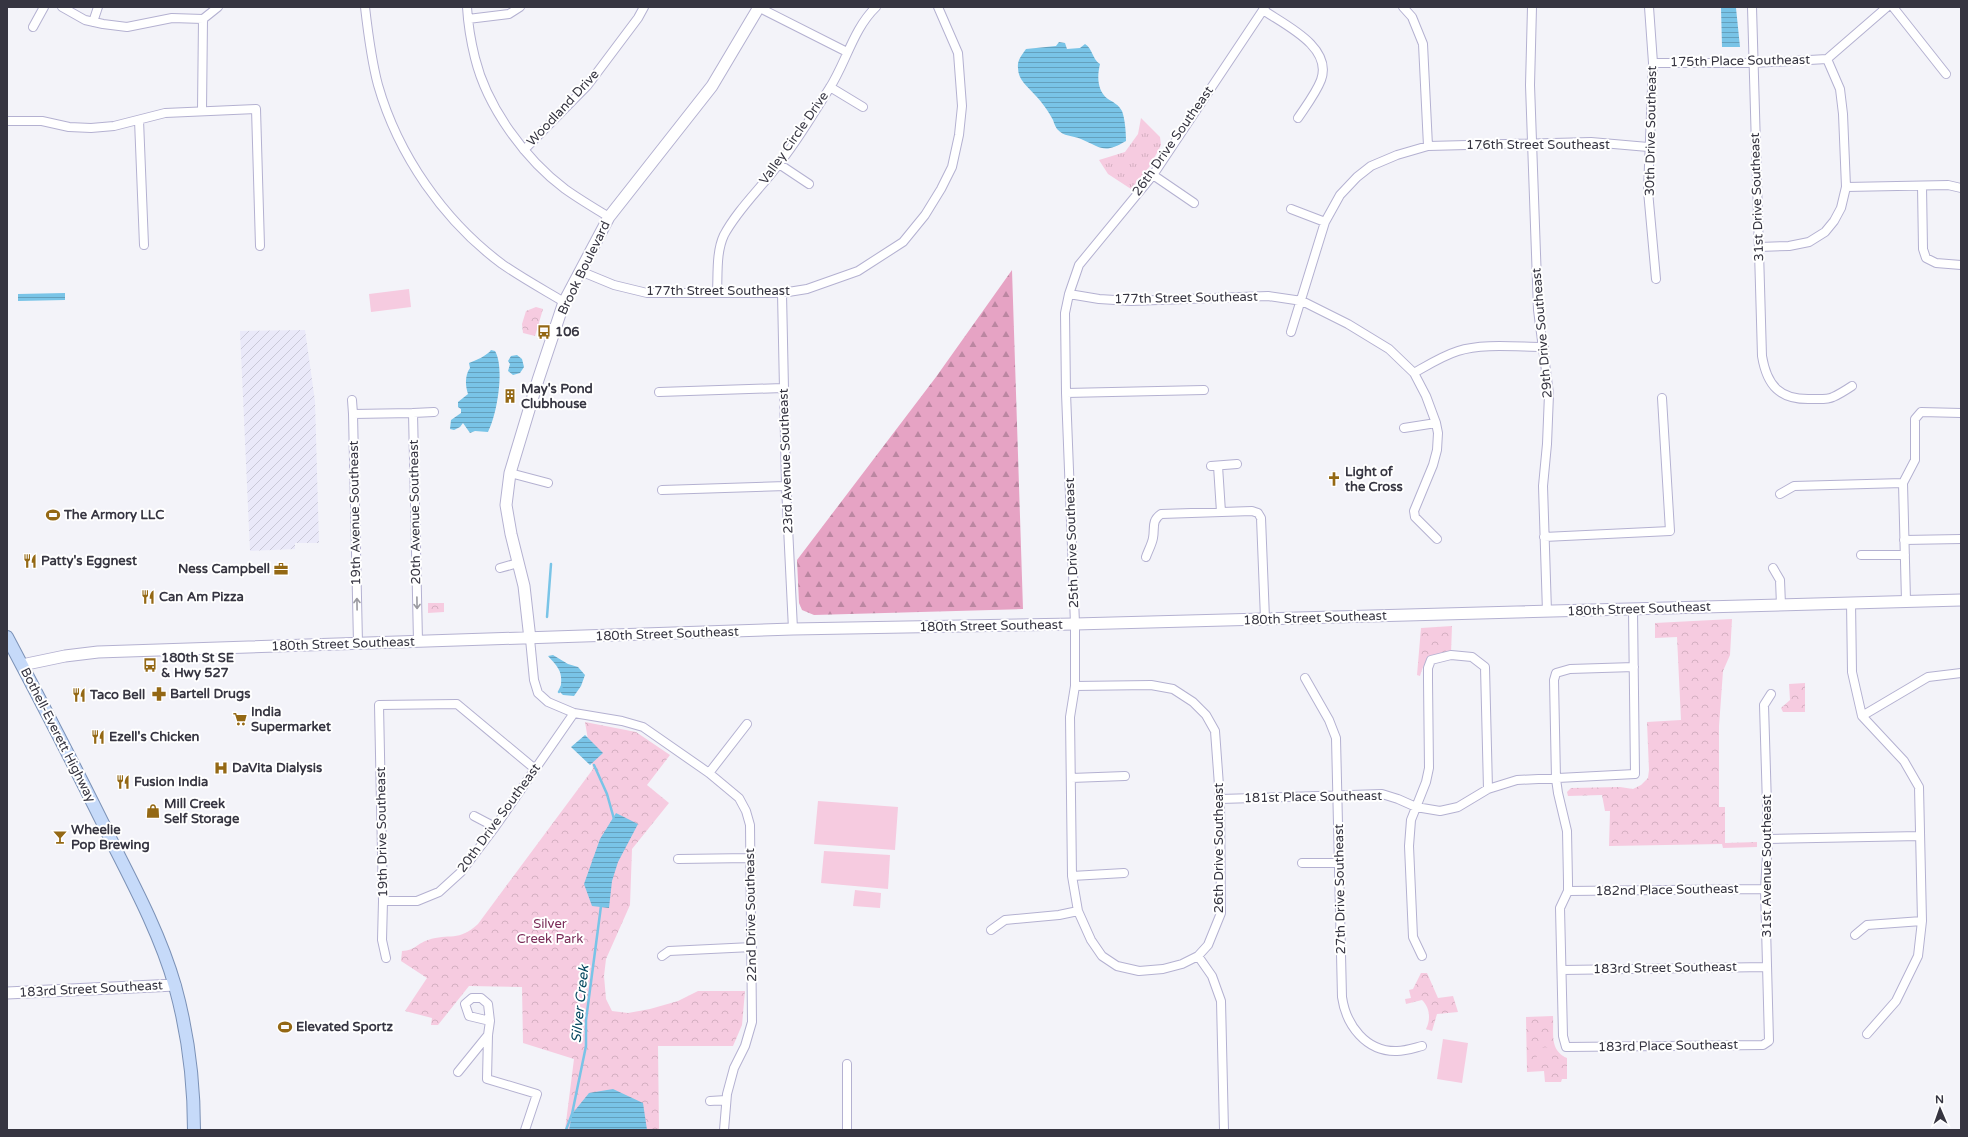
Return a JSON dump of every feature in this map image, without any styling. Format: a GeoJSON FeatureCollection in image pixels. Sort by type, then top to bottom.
{"type":"FeatureCollection","features":[{"type":"Feature","properties":{"kind":"main road","name":"Bothell-Everett Highway"},"geometry":{"type":"LineString","coordinates":[[7,637],[70,754],[145,908],[175,985],[188,1041],[192,1071],[194,1130]]}},
{"type":"Feature","properties":{"kind":"street"},"geometry":{"type":"LineString","coordinates":[[33,27],[44,7]]}},
{"type":"Feature","properties":{"kind":"street"},"geometry":{"type":"LineString","coordinates":[[62,7],[85,20],[128,27],[172,18],[203,19],[218,7]]}},
{"type":"Feature","properties":{"kind":"street"},"geometry":{"type":"LineString","coordinates":[[93,22],[98,7]]}},
{"type":"Feature","properties":{"kind":"street"},"geometry":{"type":"LineString","coordinates":[[365,7],[369,43],[378,86],[396,132],[418,173],[448,215],[474,240],[503,264],[564,302]]}},
{"type":"Feature","properties":{"kind":"street"},"geometry":{"type":"LineString","coordinates":[[467,7],[475,59],[501,119],[524,150],[565,189],[609,217]]}},
{"type":"Feature","properties":{"kind":"street"},"geometry":{"type":"LineString","coordinates":[[468,19],[509,14],[520,7]]}},
{"type":"Feature","properties":{"kind":"street","name":"Woodland Drive"},"geometry":{"type":"LineString","coordinates":[[524,150],[587,86],[638,18],[644,7]]}},
{"type":"Feature","properties":{"kind":"street"},"geometry":{"type":"LineString","coordinates":[[758,7],[847,52]]}},
{"type":"Feature","properties":{"kind":"street","name":"Brook Boulevard"},"geometry":{"type":"LineString","coordinates":[[530,639],[524,586],[506,505],[510,473],[538,380],[564,302],[609,217],[712,86],[758,7]]}},
{"type":"Feature","properties":{"kind":"street","name":"Valley Circle Drive"},"geometry":{"type":"LineString","coordinates":[[717,292],[718,253],[724,236],[739,211],[779,164],[830,87],[868,14],[876,7]]}},
{"type":"Feature","properties":{"kind":"street","name":"177th Street Southeast"},"geometry":{"type":"LineString","coordinates":[[580,271],[614,285],[647,293],[782,292],[807,289],[858,272],[903,242],[925,216],[952,167],[962,106],[958,53],[938,7]]}},
{"type":"Feature","properties":{"kind":"street"},"geometry":{"type":"LineString","coordinates":[[1403,7],[1412,17],[1423,44],[1428,146]]}},
{"type":"Feature","properties":{"kind":"street","name":"29th Drive Southeast"},"geometry":{"type":"LineString","coordinates":[[1532,7],[1530,85],[1538,310],[1549,394],[1547,444],[1543,486],[1547,612]]}},
{"type":"Feature","properties":{"kind":"street","name":"30th Drive Southeast"},"geometry":{"type":"LineString","coordinates":[[1648,7],[1653,63],[1648,147],[1648,191],[1656,279]]}},
{"type":"Feature","properties":{"kind":"street","name":"31st Drive Southeast"},"geometry":{"type":"LineString","coordinates":[[1752,7],[1762,356],[1764,370],[1772,386],[1785,395],[1798,399],[1832,398],[1852,386]]}},
{"type":"Feature","properties":{"kind":"street"},"geometry":{"type":"LineString","coordinates":[[1759,247],[1789,246],[1809,242],[1825,232],[1834,221],[1841,208],[1846,187],[1843,114],[1840,89],[1827,59],[1887,7]]}},
{"type":"Feature","properties":{"kind":"street"},"geometry":{"type":"LineString","coordinates":[[1893,7],[1946,74]]}},
{"type":"Feature","properties":{"kind":"street"},"geometry":{"type":"LineString","coordinates":[[1264,8],[1310,41],[1319,54],[1322,66],[1321,80],[1298,118]]}},
{"type":"Feature","properties":{"kind":"street","name":"26th Drive Southeast"},"geometry":{"type":"LineString","coordinates":[[1069,294],[1079,264],[1152,175],[1264,8]]}},
{"type":"Feature","properties":{"kind":"street"},"geometry":{"type":"LineString","coordinates":[[202,110],[203,19]]}},
{"type":"Feature","properties":{"kind":"street","name":"175th Place Southeast"},"geometry":{"type":"LineString","coordinates":[[1653,63],[1753,63],[1827,59]]}},
{"type":"Feature","properties":{"kind":"street"},"geometry":{"type":"LineString","coordinates":[[830,87],[863,107]]}},
{"type":"Feature","properties":{"kind":"street"},"geometry":{"type":"LineString","coordinates":[[7,120],[42,121],[68,127],[91,128],[114,126],[165,113],[202,110],[256,109],[260,246]]}},
{"type":"Feature","properties":{"kind":"street"},"geometry":{"type":"LineString","coordinates":[[139,120],[144,245]]}},
{"type":"Feature","properties":{"kind":"street","name":"176th Street Southeast"},"geometry":{"type":"LineString","coordinates":[[1291,332],[1302,301],[1325,222],[1340,195],[1357,177],[1371,166],[1397,155],[1428,146],[1591,142],[1648,147]]}},
{"type":"Feature","properties":{"kind":"street"},"geometry":{"type":"LineString","coordinates":[[779,164],[809,184]]}},
{"type":"Feature","properties":{"kind":"street"},"geometry":{"type":"LineString","coordinates":[[1152,175],[1194,204]]}},
{"type":"Feature","properties":{"kind":"street"},"geometry":{"type":"LineString","coordinates":[[1846,187],[1948,185],[1961,188]]}},
{"type":"Feature","properties":{"kind":"street"},"geometry":{"type":"LineString","coordinates":[[1922,186],[1923,249],[1926,258],[1936,263],[1961,265]]}},
{"type":"Feature","properties":{"kind":"street"},"geometry":{"type":"LineString","coordinates":[[1291,208],[1325,222]]}},
{"type":"Feature","properties":{"kind":"street","name":"23rd Avenue Southeast"},"geometry":{"type":"LineString","coordinates":[[782,292],[786,486],[793,630]]}},
{"type":"Feature","properties":{"kind":"street","name":"177th Street Southeast"},"geometry":{"type":"LineString","coordinates":[[1069,294],[1099,299],[1131,301],[1268,296],[1302,301],[1348,324],[1389,349],[1414,373],[1426,396],[1436,423],[1437,450],[1433,465],[1414,511],[1415,517],[1437,539]]}},
{"type":"Feature","properties":{"kind":"street","name":"25th Drive Southeast"},"geometry":{"type":"LineString","coordinates":[[1069,294],[1065,313],[1066,393],[1075,624],[1075,686],[1070,717],[1072,876],[1078,911]]}},
{"type":"Feature","properties":{"kind":"street"},"geometry":{"type":"LineString","coordinates":[[1414,373],[1435,360],[1458,350],[1475,348],[1544,347]]}},
{"type":"Feature","properties":{"kind":"street"},"geometry":{"type":"LineString","coordinates":[[659,392],[783,388]]}},
{"type":"Feature","properties":{"kind":"street"},"geometry":{"type":"LineString","coordinates":[[1066,393],[1204,390]]}},
{"type":"Feature","properties":{"kind":"street"},"geometry":{"type":"LineString","coordinates":[[1544,537],[1670,531],[1662,398]]}},
{"type":"Feature","properties":{"kind":"street","name":"19th Avenue Southeast"},"geometry":{"type":"LineString","coordinates":[[352,400],[358,643]]}},
{"type":"Feature","properties":{"kind":"street"},"geometry":{"type":"LineString","coordinates":[[353,414],[434,412]]}},
{"type":"Feature","properties":{"kind":"street"},"geometry":{"type":"LineString","coordinates":[[1906,601],[1903,483],[1915,460],[1915,419],[1921,412],[1961,412]]}},
{"type":"Feature","properties":{"kind":"street","name":"20th Avenue Southeast"},"geometry":{"type":"LineString","coordinates":[[413,413],[418,641]]}},
{"type":"Feature","properties":{"kind":"street"},"geometry":{"type":"LineString","coordinates":[[1404,428],[1436,423]]}},
{"type":"Feature","properties":{"kind":"street"},"geometry":{"type":"LineString","coordinates":[[1221,512],[1214,466],[1237,464]]}},
{"type":"Feature","properties":{"kind":"street"},"geometry":{"type":"LineString","coordinates":[[510,473],[548,483]]}},
{"type":"Feature","properties":{"kind":"street"},"geometry":{"type":"LineString","coordinates":[[1780,494],[1794,486],[1903,483]]}},
{"type":"Feature","properties":{"kind":"street"},"geometry":{"type":"LineString","coordinates":[[662,490],[786,486]]}},
{"type":"Feature","properties":{"kind":"street"},"geometry":{"type":"LineString","coordinates":[[1146,557],[1153,538],[1153,524],[1156,517],[1161,514],[1252,511],[1258,513],[1261,518],[1265,619]]}},
{"type":"Feature","properties":{"kind":"street"},"geometry":{"type":"LineString","coordinates":[[1904,540],[1961,539]]}},
{"type":"Feature","properties":{"kind":"street"},"geometry":{"type":"LineString","coordinates":[[1861,555],[1905,555]]}},
{"type":"Feature","properties":{"kind":"street"},"geometry":{"type":"LineString","coordinates":[[500,568],[518,563]]}},
{"type":"Feature","properties":{"kind":"street"},"geometry":{"type":"LineString","coordinates":[[1773,568],[1780,580],[1781,605]]}},
{"type":"Feature","properties":{"kind":"street","name":"180th Street Southeast"},"geometry":{"type":"LineString","coordinates":[[22,665],[65,656],[98,652],[358,643],[793,630],[1633,610],[1851,602],[1961,600]]}},
{"type":"Feature","properties":{"kind":"street"},"geometry":{"type":"LineString","coordinates":[[1851,602],[1852,672],[1862,716],[1904,761],[1919,787],[1922,921],[1918,956],[1896,1001],[1867,1034]]}},
{"type":"Feature","properties":{"kind":"street"},"geometry":{"type":"LineString","coordinates":[[1562,970],[1560,908],[1568,891],[1567,831],[1556,779],[1554,680],[1556,673],[1570,669],[1634,667],[1633,610]]}},
{"type":"Feature","properties":{"kind":"street","name":"22nd Drive Southeast"},"geometry":{"type":"LineString","coordinates":[[530,639],[534,680],[538,694],[548,702],[574,713],[622,721],[643,727],[709,773],[739,798],[746,811],[750,824],[752,1022],[745,1046],[734,1068],[726,1100],[724,1130]]}},
{"type":"Feature","properties":{"kind":"street"},"geometry":{"type":"LineString","coordinates":[[1422,956],[1413,937],[1410,846],[1411,820],[1426,782],[1429,768],[1428,668],[1432,660],[1451,655],[1472,657],[1485,667],[1488,789]]}},
{"type":"Feature","properties":{"kind":"street","name":"181st Place Southeast"},"geometry":{"type":"LineString","coordinates":[[1220,799],[1382,794],[1416,807],[1440,811],[1458,807],[1488,789],[1516,780],[1636,774],[1634,667]]}},
{"type":"Feature","properties":{"kind":"street"},"geometry":{"type":"LineString","coordinates":[[1862,716],[1928,677],[1961,673]]}},
{"type":"Feature","properties":{"kind":"street","name":"27th Drive Southeast"},"geometry":{"type":"LineString","coordinates":[[1305,678],[1329,720],[1336,738],[1342,997],[1344,1012],[1352,1027],[1363,1038],[1377,1047],[1398,1052],[1422,1046]]}},
{"type":"Feature","properties":{"kind":"street","name":"26th Drive Southeast"},"geometry":{"type":"LineString","coordinates":[[1075,686],[1151,685],[1173,689],[1196,705],[1206,715],[1215,731],[1220,799],[1221,913],[1208,945],[1198,956]]}},
{"type":"Feature","properties":{"kind":"street","name":"31st Avenue Southeast"},"geometry":{"type":"LineString","coordinates":[[1769,1041],[1765,889],[1768,839],[1764,705],[1771,694]]}},
{"type":"Feature","properties":{"kind":"street","name":"19th Drive Southeast"},"geometry":{"type":"LineString","coordinates":[[386,958],[382,940],[383,901],[379,705],[457,704],[535,769]]}},
{"type":"Feature","properties":{"kind":"street","name":"20th Drive Southeast"},"geometry":{"type":"LineString","coordinates":[[383,901],[417,901],[439,892],[461,872],[495,827],[574,713]]}},
{"type":"Feature","properties":{"kind":"street"},"geometry":{"type":"LineString","coordinates":[[709,773],[747,724]]}},
{"type":"Feature","properties":{"kind":"street"},"geometry":{"type":"LineString","coordinates":[[1071,778],[1125,776]]}},
{"type":"Feature","properties":{"kind":"street"},"geometry":{"type":"LineString","coordinates":[[474,816],[495,827]]}},
{"type":"Feature","properties":{"kind":"street"},"geometry":{"type":"LineString","coordinates":[[1768,839],[1920,836]]}},
{"type":"Feature","properties":{"kind":"street"},"geometry":{"type":"LineString","coordinates":[[678,859],[750,858]]}},
{"type":"Feature","properties":{"kind":"street"},"geometry":{"type":"LineString","coordinates":[[1302,864],[1339,863]]}},
{"type":"Feature","properties":{"kind":"street"},"geometry":{"type":"LineString","coordinates":[[1072,876],[1124,873]]}},
{"type":"Feature","properties":{"kind":"street","name":"182nd Place Southeast"},"geometry":{"type":"LineString","coordinates":[[1568,891],[1765,889]]}},
{"type":"Feature","properties":{"kind":"street"},"geometry":{"type":"LineString","coordinates":[[991,930],[1005,920],[1059,915],[1078,911],[1091,940],[1102,956],[1117,966],[1139,971],[1163,969],[1182,964],[1198,956],[1212,976],[1221,1001],[1224,1130]]}},
{"type":"Feature","properties":{"kind":"street"},"geometry":{"type":"LineString","coordinates":[[1855,935],[1868,925],[1922,921]]}},
{"type":"Feature","properties":{"kind":"street"},"geometry":{"type":"LineString","coordinates":[[662,956],[669,950],[752,947]]}},
{"type":"Feature","properties":{"kind":"street","name":"183rd Street Southeast"},"geometry":{"type":"LineString","coordinates":[[1562,970],[1768,967]]}},
{"type":"Feature","properties":{"kind":"street","name":"183rd Place Southeast"},"geometry":{"type":"LineString","coordinates":[[1562,970],[1563,1036],[1566,1047],[1763,1044],[1769,1041]]}},
{"type":"Feature","properties":{"kind":"street","name":"183rd Street Southeast"},"geometry":{"type":"LineString","coordinates":[[7,993],[175,985]]}},
{"type":"Feature","properties":{"kind":"street"},"geometry":{"type":"LineString","coordinates":[[490,1021],[488,1035],[487,1079],[537,1094],[525,1130]]}},
{"type":"Feature","properties":{"kind":"street"},"geometry":{"type":"LineString","coordinates":[[458,1072],[488,1035]]}},
{"type":"Feature","properties":{"kind":"street"},"geometry":{"type":"LineString","coordinates":[[847,1064],[847,1130]]}},
{"type":"Feature","properties":{"kind":"street"},"geometry":{"type":"LineString","coordinates":[[710,1101],[726,1100]]}},
{"type":"Feature","properties":{"kind":"shaded area"},"geometry":{"type":"Polygon","coordinates":[[[305,330],[315,401],[319,543],[295,543],[295,549],[250,551],[240,331],[305,330]]]}},
{"type":"Feature","properties":{"kind":"green space"},"geometry":{"type":"Polygon","coordinates":[[[1141,118],[1160,137],[1161,145],[1150,166],[1131,189],[1108,174],[1099,160],[1125,152],[1138,134],[1141,118]]]}},
{"type":"Feature","properties":{"kind":"green space"},"geometry":{"type":"Polygon","coordinates":[[[1012,270],[1023,609],[814,615],[802,610],[799,603],[797,560],[936,377],[1012,270]]]}},
{"type":"Feature","properties":{"kind":"green space"},"geometry":{"type":"Polygon","coordinates":[[[409,289],[411,307],[371,312],[369,294],[409,289]]]}},
{"type":"Feature","properties":{"kind":"green space"},"geometry":{"type":"Polygon","coordinates":[[[536,307],[543,309],[535,336],[523,333],[522,324],[526,311],[536,307]]]}},
{"type":"Feature","properties":{"kind":"green space"},"geometry":{"type":"Polygon","coordinates":[[[428,603],[444,603],[444,612],[428,613],[428,603]]]}},
{"type":"Feature","properties":{"kind":"green space"},"geometry":{"type":"Polygon","coordinates":[[[1732,619],[1730,655],[1723,671],[1719,726],[1719,807],[1725,807],[1725,843],[1757,842],[1757,847],[1723,848],[1722,844],[1609,846],[1610,811],[1605,811],[1602,795],[1568,796],[1567,792],[1571,788],[1620,787],[1633,789],[1641,785],[1648,778],[1649,770],[1647,722],[1681,720],[1677,637],[1655,638],[1655,623],[1732,619]]]}},
{"type":"Feature","properties":{"kind":"green space"},"geometry":{"type":"Polygon","coordinates":[[[1452,626],[1451,653],[1438,654],[1430,657],[1425,663],[1420,676],[1417,675],[1421,628],[1452,626]]]}},
{"type":"Feature","properties":{"kind":"green space"},"geometry":{"type":"Polygon","coordinates":[[[1805,683],[1805,712],[1783,712],[1781,708],[1790,700],[1789,684],[1805,683]]]}},
{"type":"Feature","properties":{"kind":"green space","name":"Silver Creek Park"},"geometry":{"type":"Polygon","coordinates":[[[585,722],[636,732],[670,755],[647,785],[669,803],[632,849],[630,905],[606,959],[604,976],[606,999],[612,1011],[628,1013],[650,1009],[678,1001],[698,991],[745,991],[742,1025],[733,1046],[658,1046],[659,1130],[565,1130],[574,1059],[523,1043],[522,987],[469,986],[438,1025],[431,1025],[432,1018],[405,1011],[427,978],[401,961],[402,951],[413,948],[435,938],[465,933],[478,924],[593,769],[585,722]]]}},
{"type":"Feature","properties":{"kind":"green space"},"geometry":{"type":"Polygon","coordinates":[[[818,801],[898,807],[895,850],[814,844],[818,801]]]}},
{"type":"Feature","properties":{"kind":"green space"},"geometry":{"type":"Polygon","coordinates":[[[824,851],[890,855],[888,889],[821,883],[824,851]]]}},
{"type":"Feature","properties":{"kind":"green space"},"geometry":{"type":"Polygon","coordinates":[[[855,890],[881,893],[880,908],[853,906],[855,890]]]}},
{"type":"Feature","properties":{"kind":"green space"},"geometry":{"type":"Polygon","coordinates":[[[1421,973],[1427,973],[1438,998],[1453,996],[1458,1012],[1437,1014],[1432,1031],[1426,1029],[1429,1021],[1429,1014],[1425,1003],[1422,1000],[1406,1004],[1405,999],[1411,998],[1409,990],[1413,989],[1421,973]]]}},
{"type":"Feature","properties":{"kind":"green space"},"geometry":{"type":"Polygon","coordinates":[[[1553,1016],[1553,1035],[1555,1046],[1561,1055],[1567,1058],[1567,1079],[1562,1079],[1561,1082],[1545,1082],[1544,1071],[1527,1072],[1526,1017],[1553,1016]]]}},
{"type":"Feature","properties":{"kind":"green space"},"geometry":{"type":"Polygon","coordinates":[[[1443,1039],[1468,1043],[1462,1083],[1437,1079],[1443,1039]]]}},
{"type":"Feature","properties":{"kind":"green space"},"geometry":{"type":"Polygon","coordinates":[[[1551,1047],[1552,1059],[1537,1060],[1536,1048],[1551,1047]]]}},
{"type":"Feature","properties":{"kind":"water"},"geometry":{"type":"Polygon","coordinates":[[[1721,8],[1736,8],[1740,47],[1722,47],[1721,8]]]}},
{"type":"Feature","properties":{"kind":"water"},"geometry":{"type":"Polygon","coordinates":[[[1059,42],[1065,43],[1067,49],[1080,48],[1085,44],[1088,46],[1097,62],[1100,64],[1098,78],[1100,88],[1104,96],[1118,105],[1122,111],[1126,141],[1113,147],[1103,148],[1060,132],[1043,104],[1022,80],[1018,72],[1018,62],[1026,49],[1056,46],[1059,42]]]}},
{"type":"Feature","properties":{"kind":"water"},"geometry":{"type":"Polygon","coordinates":[[[65,293],[65,300],[18,301],[18,294],[65,293]]]}},
{"type":"Feature","properties":{"kind":"water"},"geometry":{"type":"Polygon","coordinates":[[[491,350],[495,351],[498,359],[500,380],[497,403],[488,432],[475,431],[470,433],[463,423],[460,427],[454,430],[450,429],[451,420],[461,413],[461,409],[458,407],[458,402],[468,394],[466,380],[470,368],[469,363],[484,356],[491,350]]]}},
{"type":"Feature","properties":{"kind":"water"},"geometry":{"type":"Polygon","coordinates":[[[517,355],[522,359],[524,367],[520,373],[513,375],[508,371],[510,364],[508,361],[511,356],[517,355]]]}},
{"type":"Feature","properties":{"kind":"water"},"geometry":{"type":"Polygon","coordinates":[[[553,655],[568,664],[578,667],[585,675],[581,686],[574,696],[563,695],[560,692],[560,672],[548,656],[553,655]]]}},
{"type":"Feature","properties":{"kind":"water"},"geometry":{"type":"Polygon","coordinates":[[[585,735],[603,753],[590,765],[571,747],[585,735]]]}},
{"type":"Feature","properties":{"kind":"water"},"geometry":{"type":"Polygon","coordinates":[[[616,813],[638,824],[618,862],[612,881],[609,908],[592,906],[584,884],[600,839],[616,813]]]}},
{"type":"Feature","properties":{"kind":"water"},"geometry":{"type":"Polygon","coordinates":[[[613,1089],[643,1103],[647,1130],[569,1130],[572,1114],[589,1093],[613,1089]]]}},
{"type":"Feature","properties":{"kind":"waterway","name":"Silver Creek"},"geometry":{"type":"LineString","coordinates":[[547,617],[551,564]]}},
{"type":"Feature","properties":{"kind":"waterway","name":"Silver Creek"},"geometry":{"type":"LineString","coordinates":[[559,692],[562,686]]}},
{"type":"Feature","properties":{"kind":"waterway","name":"Silver Creek"},"geometry":{"type":"LineString","coordinates":[[594,765],[607,794],[614,819]]}},
{"type":"Feature","properties":{"kind":"waterway","name":"Silver Creek"},"geometry":{"type":"LineString","coordinates":[[566,1130],[572,1114],[586,1046],[586,1020],[601,906]]}},
{"type":"Feature","properties":{"kind":"place","name":"106"},"geometry":{"type":"Point","coordinates":[544,332]}},
{"type":"Feature","properties":{"kind":"place","name":"May's Pond Clubhouse"},"geometry":{"type":"Point","coordinates":[510,396]}},
{"type":"Feature","properties":{"kind":"place","name":"Light of the Cross"},"geometry":{"type":"Point","coordinates":[1334,479]}},
{"type":"Feature","properties":{"kind":"place","name":"The Armory LLC"},"geometry":{"type":"Point","coordinates":[53,515]}},
{"type":"Feature","properties":{"kind":"place","name":"Patty's Eggnest"},"geometry":{"type":"Point","coordinates":[30,561]}},
{"type":"Feature","properties":{"kind":"place","name":"Ness Campbell"},"geometry":{"type":"Point","coordinates":[281,569]}},
{"type":"Feature","properties":{"kind":"place","name":"Can Am Pizza"},"geometry":{"type":"Point","coordinates":[148,597]}},
{"type":"Feature","properties":{"kind":"place","name":"180th St SE & Hwy 527"},"geometry":{"type":"Point","coordinates":[150,665]}},
{"type":"Feature","properties":{"kind":"place","name":"Bartell Drugs"},"geometry":{"type":"Point","coordinates":[159,694]}},
{"type":"Feature","properties":{"kind":"place","name":"Taco Bell"},"geometry":{"type":"Point","coordinates":[79,695]}},
{"type":"Feature","properties":{"kind":"place","name":"India Supermarket"},"geometry":{"type":"Point","coordinates":[240,719]}},
{"type":"Feature","properties":{"kind":"place","name":"Ezell's Chicken"},"geometry":{"type":"Point","coordinates":[98,737]}},
{"type":"Feature","properties":{"kind":"place","name":"DaVita Dialysis"},"geometry":{"type":"Point","coordinates":[221,768]}},
{"type":"Feature","properties":{"kind":"place","name":"Fusion India"},"geometry":{"type":"Point","coordinates":[123,782]}},
{"type":"Feature","properties":{"kind":"place","name":"Mill Creek Self Storage"},"geometry":{"type":"Point","coordinates":[153,811]}},
{"type":"Feature","properties":{"kind":"place","name":"Wheelie Pop Brewing"},"geometry":{"type":"Point","coordinates":[60,837]}},
{"type":"Feature","properties":{"kind":"place","name":"Elevated Sportz"},"geometry":{"type":"Point","coordinates":[285,1027]}}]}
